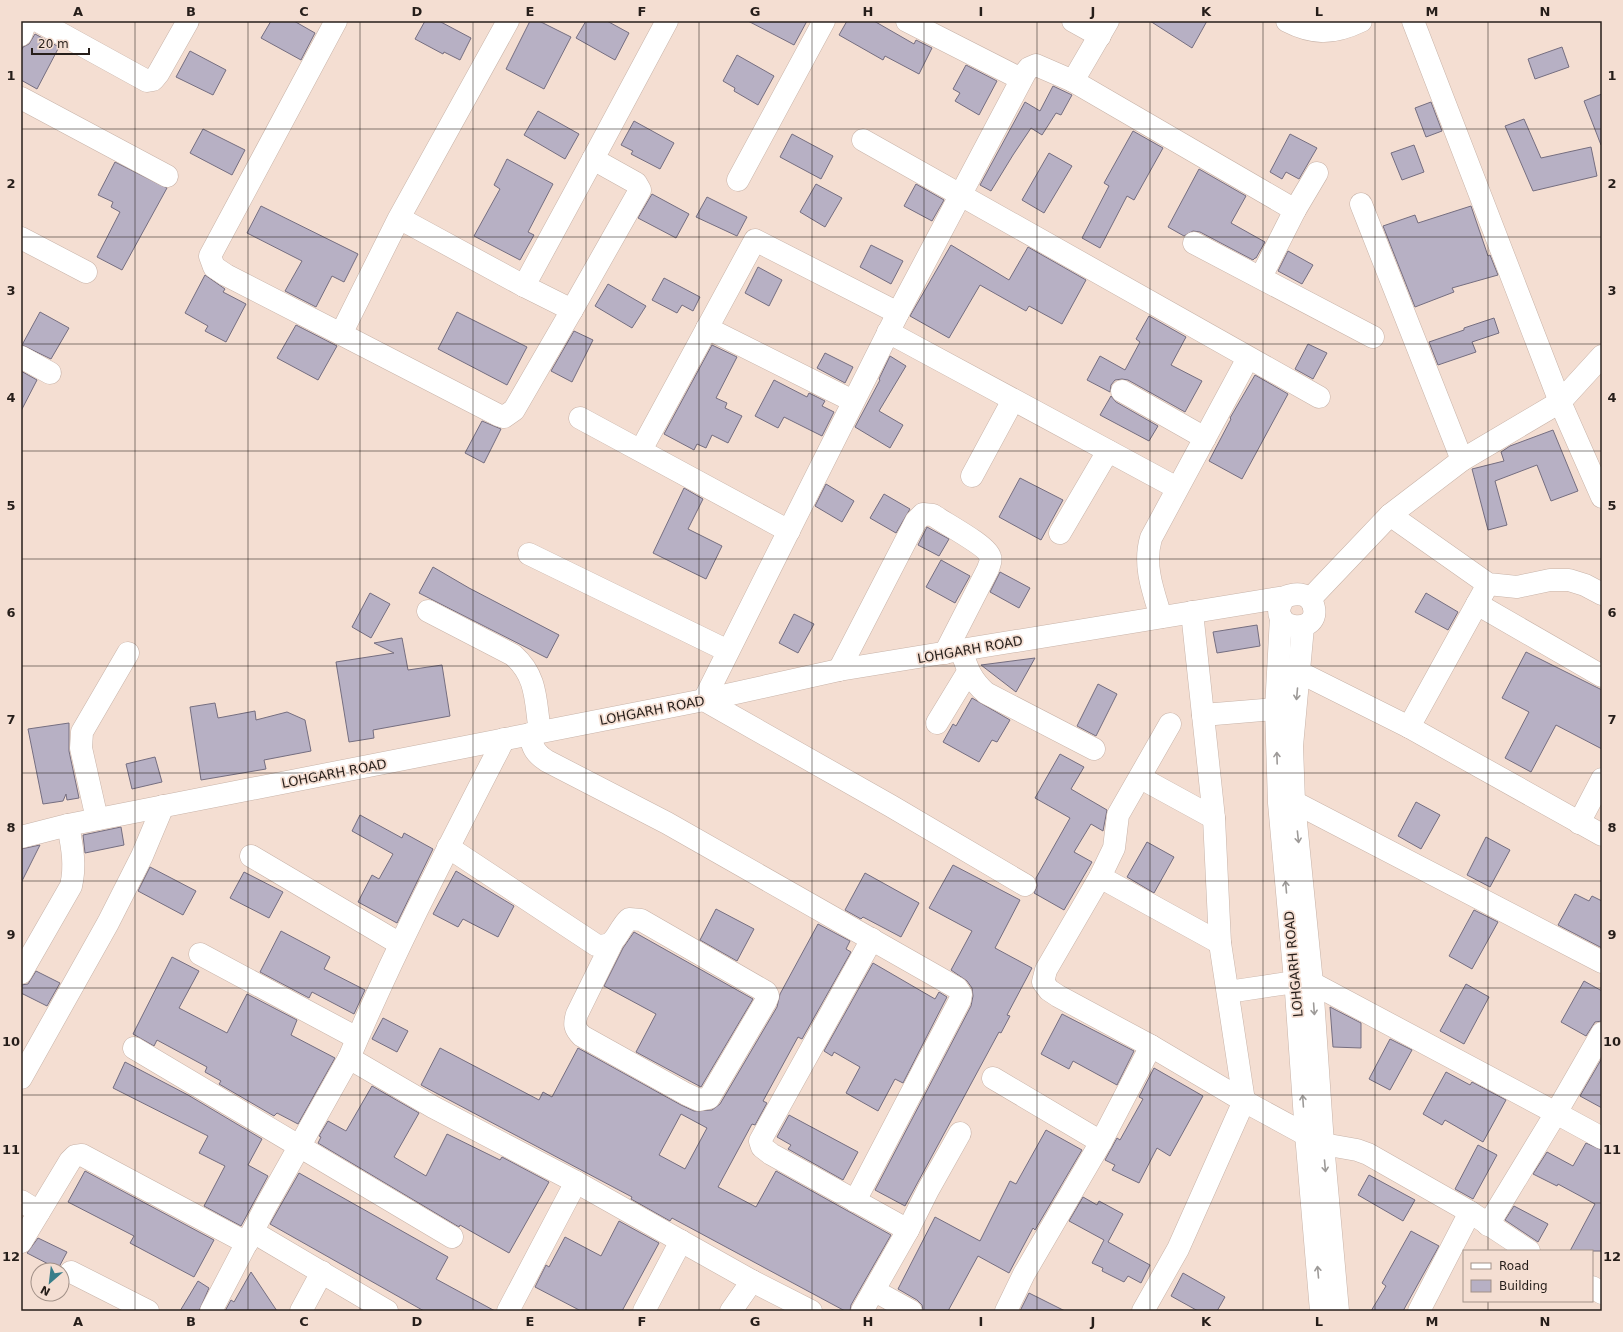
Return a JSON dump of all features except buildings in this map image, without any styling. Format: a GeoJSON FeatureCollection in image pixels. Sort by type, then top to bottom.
{"type":"FeatureCollection","features":[{"type":"Feature","properties":{"kind":"street"},"geometry":{"type":"LineString","coordinates":[[21,35],[26,21]]}},
{"type":"Feature","properties":{"kind":"street"},"geometry":{"type":"LineString","coordinates":[[38,21],[147,81],[153,80],[158,74],[188,21]]}},
{"type":"Feature","properties":{"kind":"street"},"geometry":{"type":"LineString","coordinates":[[336,21],[210,256],[214,267],[226,275],[504,417],[514,410],[526,390],[640,190],[636,183],[593,158]]}},
{"type":"Feature","properties":{"kind":"street"},"geometry":{"type":"LineString","coordinates":[[341,334],[399,218],[508,21]]}},
{"type":"Feature","properties":{"kind":"street"},"geometry":{"type":"LineString","coordinates":[[524,286],[667,21]]}},
{"type":"Feature","properties":{"kind":"street"},"geometry":{"type":"LineString","coordinates":[[738,180],[824,21]]}},
{"type":"Feature","properties":{"kind":"street"},"geometry":{"type":"LineString","coordinates":[[907,21],[1021,80]]}},
{"type":"Feature","properties":{"kind":"street"},"geometry":{"type":"LineString","coordinates":[[1073,21],[1104,28],[1073,81]]}},
{"type":"Feature","properties":{"kind":"street"},"geometry":{"type":"LineString","coordinates":[[1287,21],[1320,32],[1349,27],[1361,21]]}},
{"type":"Feature","properties":{"kind":"street"},"geometry":{"type":"LineString","coordinates":[[1413,21],[1560,402],[1602,497]]}},
{"type":"Feature","properties":{"kind":"street"},"geometry":{"type":"LineString","coordinates":[[1025,885],[877,798],[704,700],[898,312],[960,193],[1021,80],[1029,68],[1036,65],[1073,81],[1295,210]]}},
{"type":"Feature","properties":{"kind":"street"},"geometry":{"type":"LineString","coordinates":[[21,98],[167,176]]}},
{"type":"Feature","properties":{"kind":"street"},"geometry":{"type":"LineString","coordinates":[[863,140],[960,193],[1319,397]]}},
{"type":"Feature","properties":{"kind":"street"},"geometry":{"type":"LineString","coordinates":[[1261,277],[1295,210],[1317,173]]}},
{"type":"Feature","properties":{"kind":"street"},"geometry":{"type":"LineString","coordinates":[[1361,204],[1462,460]]}},
{"type":"Feature","properties":{"kind":"street"},"geometry":{"type":"LineString","coordinates":[[399,218],[524,286],[572,310]]}},
{"type":"Feature","properties":{"kind":"street"},"geometry":{"type":"LineString","coordinates":[[21,238],[86,272]]}},
{"type":"Feature","properties":{"kind":"street"},"geometry":{"type":"LineString","coordinates":[[641,450],[755,240],[898,312]]}},
{"type":"Feature","properties":{"kind":"street"},"geometry":{"type":"LineString","coordinates":[[1194,242],[1373,336]]}},
{"type":"Feature","properties":{"kind":"street"},"geometry":{"type":"LineString","coordinates":[[707,328],[853,401]]}},
{"type":"Feature","properties":{"kind":"street"},"geometry":{"type":"LineString","coordinates":[[888,332],[1177,488]]}},
{"type":"Feature","properties":{"kind":"street"},"geometry":{"type":"LineString","coordinates":[[1310,599],[1390,515],[1462,460],[1560,402],[1602,356]]}},
{"type":"Feature","properties":{"kind":"street"},"geometry":{"type":"LineString","coordinates":[[21,357],[50,373]]}},
{"type":"Feature","properties":{"kind":"street"},"geometry":{"type":"LineString","coordinates":[[1161,617],[1151,582],[1147,551],[1151,538],[1248,358]]}},
{"type":"Feature","properties":{"kind":"street"},"geometry":{"type":"LineString","coordinates":[[1122,391],[1205,438]]}},
{"type":"Feature","properties":{"kind":"street"},"geometry":{"type":"LineString","coordinates":[[972,476],[1013,400]]}},
{"type":"Feature","properties":{"kind":"street"},"geometry":{"type":"LineString","coordinates":[[580,418],[789,530]]}},
{"type":"Feature","properties":{"kind":"street"},"geometry":{"type":"LineString","coordinates":[[1060,533],[1108,451]]}},
{"type":"Feature","properties":{"kind":"street"},"geometry":{"type":"LineString","coordinates":[[839,670],[916,521],[923,514],[933,515],[983,548],[990,556],[991,562],[953,651],[976,684],[986,693],[1094,749]]}},
{"type":"Feature","properties":{"kind":"street"},"geometry":{"type":"LineString","coordinates":[[1390,515],[1488,584],[1517,587],[1550,580],[1569,580],[1585,585],[1602,594]]}},
{"type":"Feature","properties":{"kind":"street"},"geometry":{"type":"LineString","coordinates":[[529,554],[728,651]]}},
{"type":"Feature","properties":{"kind":"street"},"geometry":{"type":"LineString","coordinates":[[1409,727],[1488,584]]}},
{"type":"Feature","properties":{"kind":"street"},"geometry":{"type":"LineString","coordinates":[[1293,593],[1302,594],[1310,599],[1314,609],[1312,620],[1303,627],[1291,627],[1285,623],[1283,607],[1293,593]]}},
{"type":"Feature","properties":{"kind":"street"},"geometry":{"type":"LineString","coordinates":[[1477,604],[1602,676]]}},
{"type":"Feature","properties":{"kind":"street","name":"LOHGARH ROAD"},"geometry":{"type":"LineString","coordinates":[[21,837],[97,819],[704,700],[839,670],[1192,612],[1283,607],[1276,709],[1304,983],[1314,1139],[1321,1311]]}},
{"type":"Feature","properties":{"kind":"street"},"geometry":{"type":"LineString","coordinates":[[428,611],[513,655],[524,665],[532,683],[535,733],[532,746],[537,755],[666,823],[957,988],[961,994],[960,1000],[855,1201]]}},
{"type":"Feature","properties":{"kind":"street"},"geometry":{"type":"LineString","coordinates":[[1143,1311],[1178,1249],[1244,1101],[1220,943],[1214,818],[1192,612]]}},
{"type":"Feature","properties":{"kind":"street"},"geometry":{"type":"LineString","coordinates":[[1303,627],[1286,803],[1602,962]]}},
{"type":"Feature","properties":{"kind":"street"},"geometry":{"type":"LineString","coordinates":[[97,819],[82,748],[82,732],[128,653]]}},
{"type":"Feature","properties":{"kind":"street"},"geometry":{"type":"LineString","coordinates":[[1278,667],[1299,672],[1409,727],[1602,835]]}},
{"type":"Feature","properties":{"kind":"street"},"geometry":{"type":"LineString","coordinates":[[937,723],[968,672]]}},
{"type":"Feature","properties":{"kind":"street"},"geometry":{"type":"LineString","coordinates":[[1203,715],[1276,709]]}},
{"type":"Feature","properties":{"kind":"street"},"geometry":{"type":"LineString","coordinates":[[1170,724],[1118,815],[1114,848],[1100,877],[1046,970],[1043,982],[1049,990],[1058,996],[1151,1046],[1244,1101],[1314,1139],[1368,1154],[1470,1212],[1527,1250]]}},
{"type":"Feature","properties":{"kind":"street"},"geometry":{"type":"LineString","coordinates":[[211,1311],[349,1058],[400,944],[504,739]]}},
{"type":"Feature","properties":{"kind":"street"},"geometry":{"type":"LineString","coordinates":[[1579,823],[1602,780]]}},
{"type":"Feature","properties":{"kind":"street"},"geometry":{"type":"LineString","coordinates":[[1150,783],[1214,818]]}},
{"type":"Feature","properties":{"kind":"street"},"geometry":{"type":"LineString","coordinates":[[21,1078],[27,1056],[108,923],[142,856],[163,806]]}},
{"type":"Feature","properties":{"kind":"street"},"geometry":{"type":"LineString","coordinates":[[21,973],[71,886],[74,873],[74,858],[68,825]]}},
{"type":"Feature","properties":{"kind":"street"},"geometry":{"type":"LineString","coordinates":[[448,848],[596,945],[607,946],[612,942],[629,919],[641,920],[766,992],[768,996],[766,1001],[709,1098],[699,1100],[686,1094],[582,1036],[576,1030],[574,1023],[577,1014],[612,942]]}},
{"type":"Feature","properties":{"kind":"street"},"geometry":{"type":"LineString","coordinates":[[251,856],[400,944]]}},
{"type":"Feature","properties":{"kind":"street"},"geometry":{"type":"LineString","coordinates":[[1100,877],[1220,943]]}},
{"type":"Feature","properties":{"kind":"street"},"geometry":{"type":"LineString","coordinates":[[872,939],[760,1141],[762,1147],[771,1154],[908,1230]]}},
{"type":"Feature","properties":{"kind":"street"},"geometry":{"type":"LineString","coordinates":[[200,954],[357,1038]]}},
{"type":"Feature","properties":{"kind":"street"},"geometry":{"type":"LineString","coordinates":[[1228,992],[1304,983],[1602,1138]]}},
{"type":"Feature","properties":{"kind":"street"},"geometry":{"type":"LineString","coordinates":[[1488,1225],[1556,1113],[1602,1033]]}},
{"type":"Feature","properties":{"kind":"street"},"geometry":{"type":"LineString","coordinates":[[1006,1311],[1024,1274],[1101,1142],[1151,1046]]}},
{"type":"Feature","properties":{"kind":"street"},"geometry":{"type":"LineString","coordinates":[[134,1048],[452,1237]]}},
{"type":"Feature","properties":{"kind":"street"},"geometry":{"type":"LineString","coordinates":[[349,1058],[434,1107],[576,1182],[752,1280],[811,1311]]}},
{"type":"Feature","properties":{"kind":"street"},"geometry":{"type":"LineString","coordinates":[[993,1078],[1101,1142]]}},
{"type":"Feature","properties":{"kind":"street"},"geometry":{"type":"LineString","coordinates":[[862,1311],[875,1291],[960,1133]]}},
{"type":"Feature","properties":{"kind":"street"},"geometry":{"type":"LineString","coordinates":[[1314,1139],[1338,1311]]}},
{"type":"Feature","properties":{"kind":"street"},"geometry":{"type":"LineString","coordinates":[[21,1242],[30,1206],[70,1160],[75,1156],[82,1155],[322,1272],[387,1311]]}},
{"type":"Feature","properties":{"kind":"street"},"geometry":{"type":"LineString","coordinates":[[508,1311],[576,1182]]}},
{"type":"Feature","properties":{"kind":"street"},"geometry":{"type":"LineString","coordinates":[[1418,1311],[1470,1212]]}},
{"type":"Feature","properties":{"kind":"street"},"geometry":{"type":"LineString","coordinates":[[644,1311],[681,1241]]}},
{"type":"Feature","properties":{"kind":"street"},"geometry":{"type":"LineString","coordinates":[[71,1272],[148,1311]]}},
{"type":"Feature","properties":{"kind":"street"},"geometry":{"type":"LineString","coordinates":[[301,1311],[322,1272]]}},
{"type":"Feature","properties":{"kind":"street"},"geometry":{"type":"LineString","coordinates":[[732,1311],[752,1280]]}},
{"type":"Feature","properties":{"kind":"street"},"geometry":{"type":"LineString","coordinates":[[1593,1288],[1602,1293]]}},
{"type":"Feature","properties":{"kind":"street"},"geometry":{"type":"LineString","coordinates":[[875,1291],[911,1311]]}}]}
